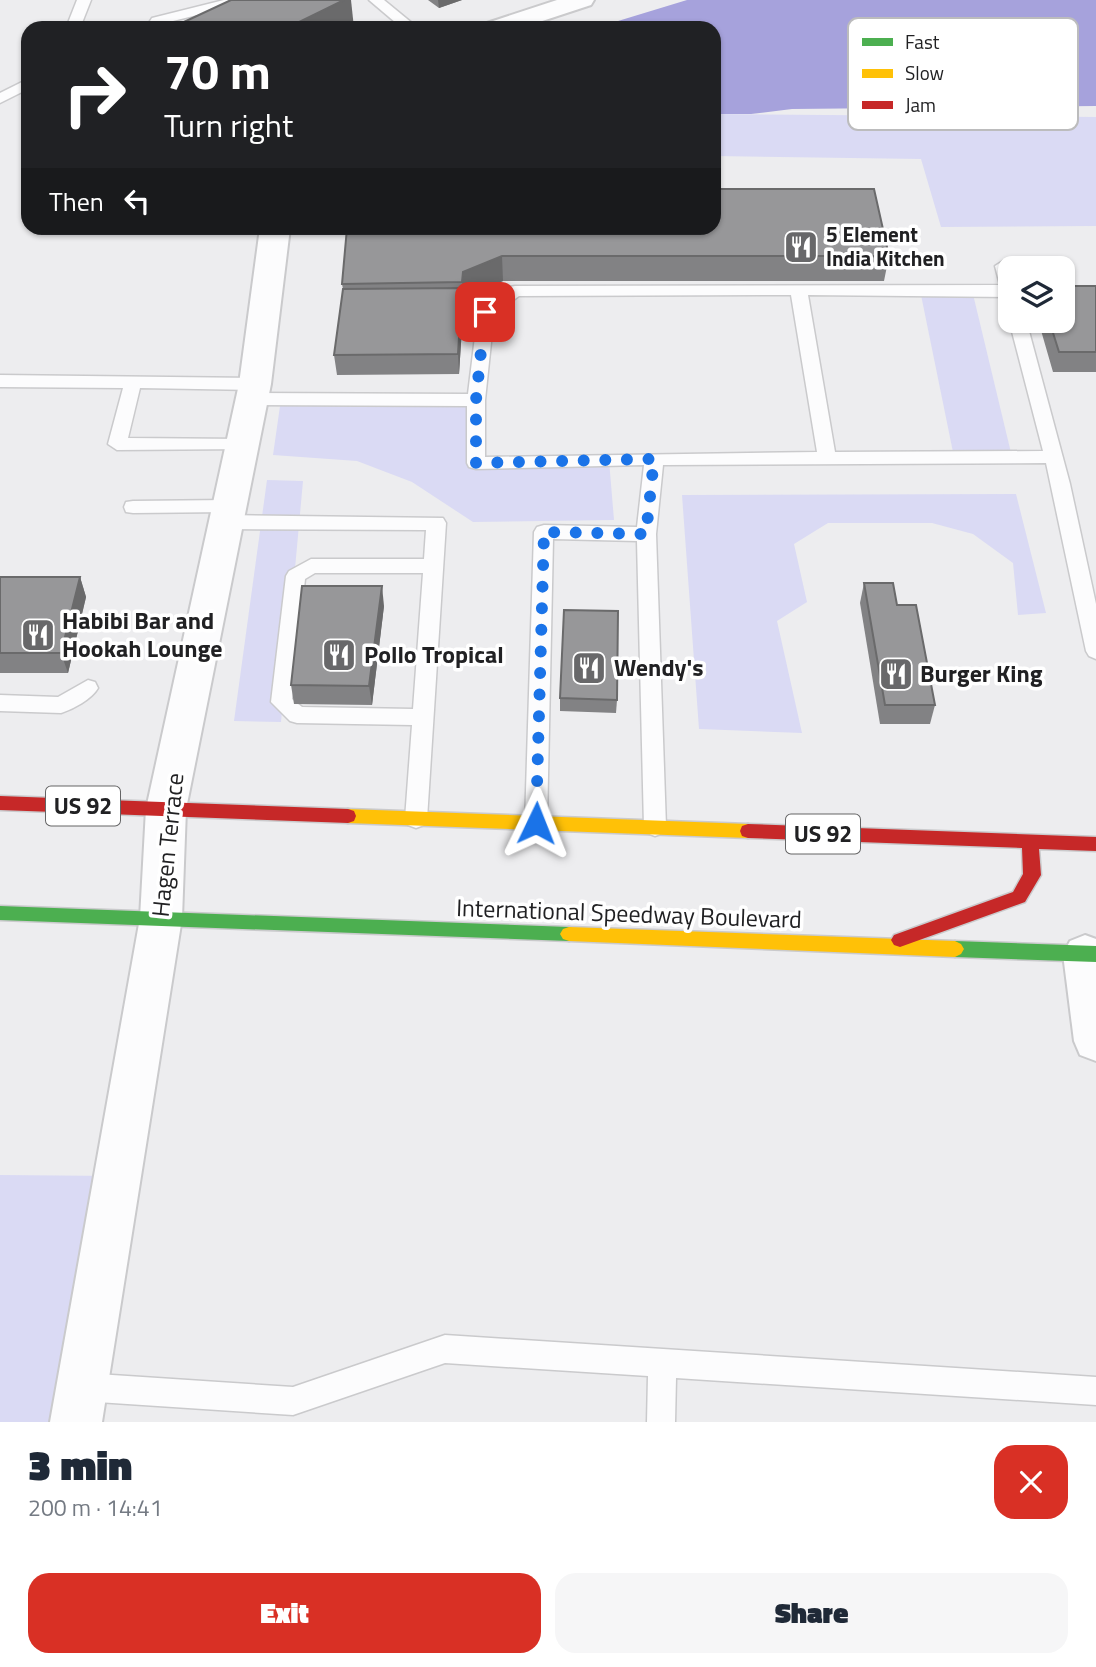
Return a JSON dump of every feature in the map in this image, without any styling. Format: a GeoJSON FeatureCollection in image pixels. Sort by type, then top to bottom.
{"type":"FeatureCollection","features":[{"type":"Feature","properties":{"kind":"main road","name":"US 92"},"geometry":{"type":"LineString","coordinates":[[0,803],[1096,844]]}},
{"type":"Feature","properties":{"kind":"main road"},"geometry":{"type":"LineString","coordinates":[[881,947],[1019,897],[1032,875],[1031,842]]}},
{"type":"Feature","properties":{"kind":"main road","name":"International Speedway Boulevard"},"geometry":{"type":"LineString","coordinates":[[0,913],[881,947],[1092,952]]}},
{"type":"Feature","properties":{"kind":"street"},"geometry":{"type":"LineString","coordinates":[[518,21],[582,0]]}},
{"type":"Feature","properties":{"kind":"street","name":"Hagen Terrace"},"geometry":{"type":"LineString","coordinates":[[79,1404],[161,918],[166,809],[253,392],[274,235]]}},
{"type":"Feature","properties":{"kind":"street"},"geometry":{"type":"LineString","coordinates":[[1092,952],[1096,1041]]}},
{"type":"Feature","properties":{"kind":"lane"},"geometry":{"type":"LineString","coordinates":[[76,21],[84,0]]}},
{"type":"Feature","properties":{"kind":"lane"},"geometry":{"type":"LineString","coordinates":[[157,21],[162,0]]}},
{"type":"Feature","properties":{"kind":"lane"},"geometry":{"type":"LineString","coordinates":[[169,21],[240,0]]}},
{"type":"Feature","properties":{"kind":"lane"},"geometry":{"type":"LineString","coordinates":[[376,0],[402,21]]}},
{"type":"Feature","properties":{"kind":"lane"},"geometry":{"type":"LineString","coordinates":[[0,99],[21,87]]}},
{"type":"Feature","properties":{"kind":"lane"},"geometry":{"type":"LineString","coordinates":[[799,291],[827,458]]}},
{"type":"Feature","properties":{"kind":"lane"},"geometry":{"type":"LineString","coordinates":[[998,291],[515,292],[485,312],[476,400],[476,463],[654,459],[1054,457]]}},
{"type":"Feature","properties":{"kind":"lane"},"geometry":{"type":"LineString","coordinates":[[1021,333],[1079,560],[1096,652]]}},
{"type":"Feature","properties":{"kind":"lane"},"geometry":{"type":"LineString","coordinates":[[0,381],[133,383],[253,392],[476,400]]}},
{"type":"Feature","properties":{"kind":"lane"},"geometry":{"type":"LineString","coordinates":[[133,383],[117,444],[242,445]]}},
{"type":"Feature","properties":{"kind":"lane"},"geometry":{"type":"LineString","coordinates":[[654,459],[646,534],[654,827]]}},
{"type":"Feature","properties":{"kind":"lane"},"geometry":{"type":"LineString","coordinates":[[133,507],[436,523],[416,819]]}},
{"type":"Feature","properties":{"kind":"lane"},"geometry":{"type":"LineString","coordinates":[[536,823],[544,532],[646,534]]}},
{"type":"Feature","properties":{"kind":"lane"},"geometry":{"type":"LineString","coordinates":[[424,717],[297,715],[281,702],[296,576],[311,566],[434,566]]}},
{"type":"Feature","properties":{"kind":"lane"},"geometry":{"type":"LineString","coordinates":[[0,703],[61,705],[88,688]]}},
{"type":"Feature","properties":{"kind":"lane"},"geometry":{"type":"LineString","coordinates":[[79,1404],[293,1401],[445,1349],[1096,1391]]}},
{"type":"Feature","properties":{"kind":"lane"},"geometry":{"type":"LineString","coordinates":[[661,1422],[662,1363]]}},
{"type":"Feature","properties":{"kind":"shaded area"},"geometry":{"type":"Polygon","coordinates":[[[687,0],[1096,0],[1096,106],[1078,106],[1078,18],[848,18],[848,108],[792,109],[751,114],[721,114],[721,21],[618,21],[687,0]]]}},
{"type":"Feature","properties":{"kind":"shaded area"},"geometry":{"type":"Polygon","coordinates":[[[721,114],[848,115],[848,130],[1078,130],[1078,117],[1096,117],[1096,226],[941,227],[921,159],[721,156],[721,114]]]}},
{"type":"Feature","properties":{"kind":"shaded area"},"geometry":{"type":"Polygon","coordinates":[[[920,290],[972,290],[1012,457],[954,457],[920,290]]]}},
{"type":"Feature","properties":{"kind":"shaded area"},"geometry":{"type":"Polygon","coordinates":[[[281,399],[476,400],[476,463],[609,460],[614,520],[473,522],[412,482],[357,461],[273,455],[281,399]]]}},
{"type":"Feature","properties":{"kind":"shaded area"},"geometry":{"type":"Polygon","coordinates":[[[267,480],[303,481],[281,722],[234,721],[267,480]]]}},
{"type":"Feature","properties":{"kind":"shaded area"},"geometry":{"type":"Polygon","coordinates":[[[1016,494],[1046,613],[1018,615],[1013,563],[973,534],[932,523],[828,523],[794,544],[807,602],[777,621],[802,733],[699,729],[682,495],[1016,494]]]}},
{"type":"Feature","properties":{"kind":"shaded area"},"geometry":{"type":"Polygon","coordinates":[[[0,1175],[117,1176],[76,1422],[0,1422],[0,1175]]]}},
{"type":"Feature","properties":{"kind":"building"},"geometry":{"type":"Polygon","coordinates":[[[231,0],[344,0],[301,21],[186,21],[231,0]]]}},
{"type":"Feature","properties":{"kind":"building"},"geometry":{"type":"Polygon","coordinates":[[[721,189],[874,189],[889,256],[502,256],[463,272],[462,282],[342,284],[346,235],[721,235],[721,189]]]}},
{"type":"Feature","properties":{"kind":"building"},"geometry":{"type":"Polygon","coordinates":[[[1075,286],[1096,286],[1096,352],[1059,352],[1053,333],[1075,333],[1075,286]]]}},
{"type":"Feature","properties":{"kind":"building"},"geometry":{"type":"Polygon","coordinates":[[[462,288],[458,354],[334,355],[343,289],[462,288]]]}},
{"type":"Feature","properties":{"kind":"building","name":"Habibi Bar and Hookah Lounge"},"geometry":{"type":"Polygon","coordinates":[[[0,577],[80,577],[61,653],[0,653],[0,577]]]}},
{"type":"Feature","properties":{"kind":"building","name":"Burger King"},"geometry":{"type":"Polygon","coordinates":[[[864,583],[893,583],[897,605],[916,605],[935,705],[885,705],[864,583]]]}},
{"type":"Feature","properties":{"kind":"building","name":"Pollo Tropical"},"geometry":{"type":"Polygon","coordinates":[[[302,586],[382,586],[369,686],[291,685],[302,586]]]}},
{"type":"Feature","properties":{"kind":"building","name":"Wendy's"},"geometry":{"type":"Polygon","coordinates":[[[564,610],[618,611],[617,700],[560,698],[564,610]]]}},
{"type":"Feature","properties":{"kind":"traffic: fast"},"geometry":{"type":"LineString","coordinates":[[0,913],[569,934]]}},
{"type":"Feature","properties":{"kind":"traffic: fast"},"geometry":{"type":"LineString","coordinates":[[955,949],[1096,954]]}},
{"type":"Feature","properties":{"kind":"traffic: slow"},"geometry":{"type":"LineString","coordinates":[[348,816],[748,831]]}},
{"type":"Feature","properties":{"kind":"traffic: slow"},"geometry":{"type":"LineString","coordinates":[[569,934],[955,949]]}},
{"type":"Feature","properties":{"kind":"traffic: jam"},"geometry":{"type":"LineString","coordinates":[[0,803],[348,816]]}},
{"type":"Feature","properties":{"kind":"traffic: jam"},"geometry":{"type":"LineString","coordinates":[[748,831],[1096,844]]}},
{"type":"Feature","properties":{"kind":"traffic: jam"},"geometry":{"type":"LineString","coordinates":[[900,940],[1019,897],[1032,875],[1030,842]]}},
{"type":"Feature","properties":{"kind":"place","name":"5 Element India Kitchen"},"geometry":{"type":"Point","coordinates":[801,247]}},
{"type":"Feature","properties":{"kind":"place","name":"Habibi Bar and Hookah Lounge"},"geometry":{"type":"Point","coordinates":[38,635]}},
{"type":"Feature","properties":{"kind":"place","name":"Pollo Tropical"},"geometry":{"type":"Point","coordinates":[339,655]}},
{"type":"Feature","properties":{"kind":"place","name":"Wendy's"},"geometry":{"type":"Point","coordinates":[589,668]}},
{"type":"Feature","properties":{"kind":"place","name":"Burger King"},"geometry":{"type":"Point","coordinates":[896,674]}},
{"type":"Feature","properties":{"kind":"route"},"geometry":{"type":"LineString","coordinates":[[485,312],[476,400],[476,463],[654,459],[646,534],[544,532],[536,823]]}}]}
